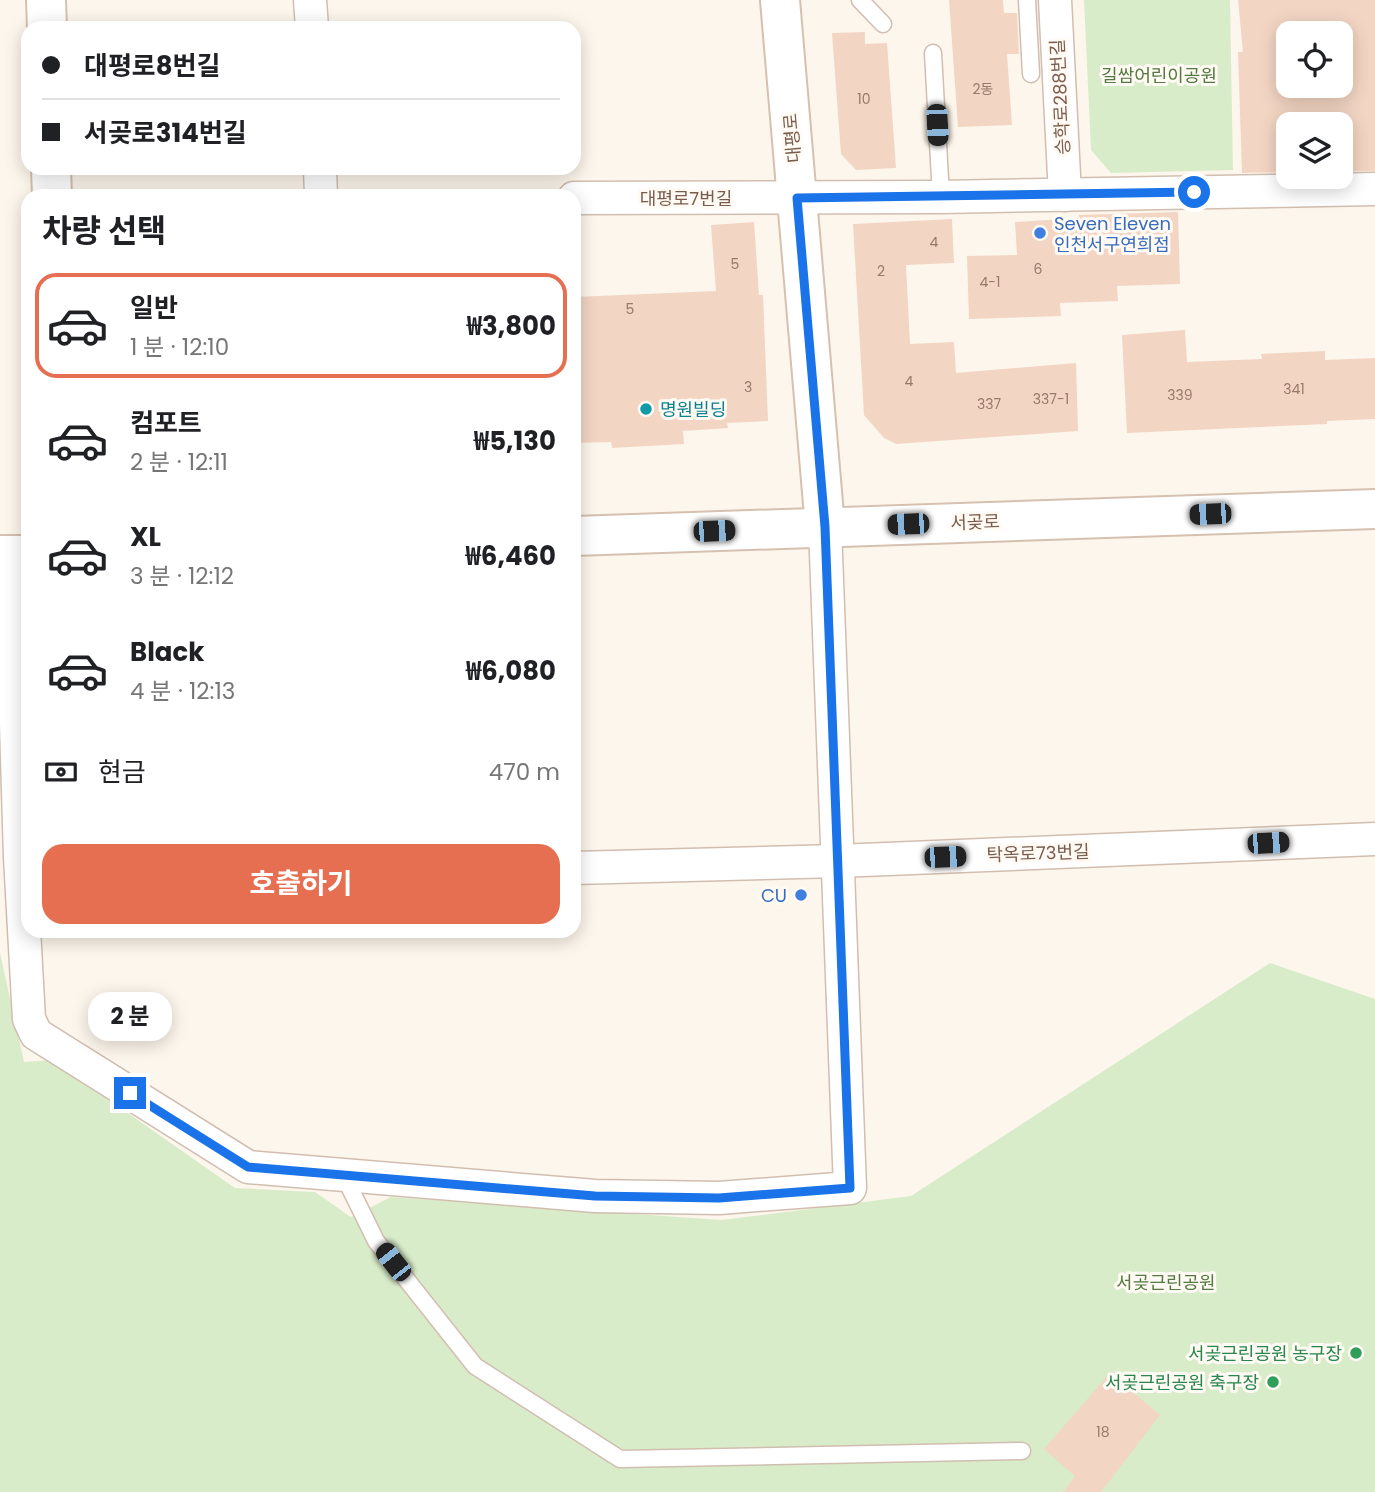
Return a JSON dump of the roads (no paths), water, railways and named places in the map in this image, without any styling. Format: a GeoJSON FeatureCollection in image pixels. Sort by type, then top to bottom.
{"type":"FeatureCollection","features":[{"type":"Feature","properties":{"kind":"main road"},"geometry":{"type":"LineString","coordinates":[[46,0],[47,21]]}},
{"type":"Feature","properties":{"kind":"main road","name":"대평로"},"geometry":{"type":"LineString","coordinates":[[780,0],[825,527]]}},
{"type":"Feature","properties":{"kind":"main road","name":"서곶로"},"geometry":{"type":"LineString","coordinates":[[581,536],[1375,509]]}},
{"type":"Feature","properties":{"kind":"street"},"geometry":{"type":"LineString","coordinates":[[310,0],[312,21]]}},
{"type":"Feature","properties":{"kind":"street","name":"승학로288번길"},"geometry":{"type":"LineString","coordinates":[[1055,0],[1065,195]]}},
{"type":"Feature","properties":{"kind":"street","name":"대평로7번길"},"geometry":{"type":"LineString","coordinates":[[581,198],[941,197],[1375,189]]}},
{"type":"Feature","properties":{"kind":"street"},"geometry":{"type":"LineString","coordinates":[[22,938],[29,1019],[36,1034],[248,1167],[595,1196],[719,1198],[850,1188],[825,527]]}},
{"type":"Feature","properties":{"kind":"street"},"geometry":{"type":"LineString","coordinates":[[13,555],[17,882],[21,928]]}},
{"type":"Feature","properties":{"kind":"street","name":"탁옥로73번길"},"geometry":{"type":"LineString","coordinates":[[581,868],[838,861],[1375,839]]}},
{"type":"Feature","properties":{"kind":"lane"},"geometry":{"type":"LineString","coordinates":[[860,0],[883,24]]}},
{"type":"Feature","properties":{"kind":"lane"},"geometry":{"type":"LineString","coordinates":[[1027,0],[1031,74]]}},
{"type":"Feature","properties":{"kind":"lane"},"geometry":{"type":"LineString","coordinates":[[933,53],[941,197]]}},
{"type":"Feature","properties":{"kind":"lane"},"geometry":{"type":"LineString","coordinates":[[344,1176],[376,1241],[475,1366],[620,1459],[1022,1451]]}},
{"type":"Feature","properties":{"kind":"place","name":"Seven Eleven 인천서구연희점"},"geometry":{"type":"Point","coordinates":[1040,233]}},
{"type":"Feature","properties":{"kind":"place","name":"명원빌딩"},"geometry":{"type":"Point","coordinates":[646,409]}},
{"type":"Feature","properties":{"kind":"place","name":"CU"},"geometry":{"type":"Point","coordinates":[801,895]}},
{"type":"Feature","properties":{"kind":"place","name":"서곶근린공원 농구장"},"geometry":{"type":"Point","coordinates":[1356,1353]}},
{"type":"Feature","properties":{"kind":"place","name":"서곶근린공원 축구장"},"geometry":{"type":"Point","coordinates":[1273,1382]}},
{"type":"Feature","properties":{"kind":"park label","name":"길쌈어린이공원"},"geometry":{"type":"Point","coordinates":[1159,75]}},
{"type":"Feature","properties":{"kind":"park label","name":"서곶근린공원"},"geometry":{"type":"Point","coordinates":[1166,1282]}}]}
